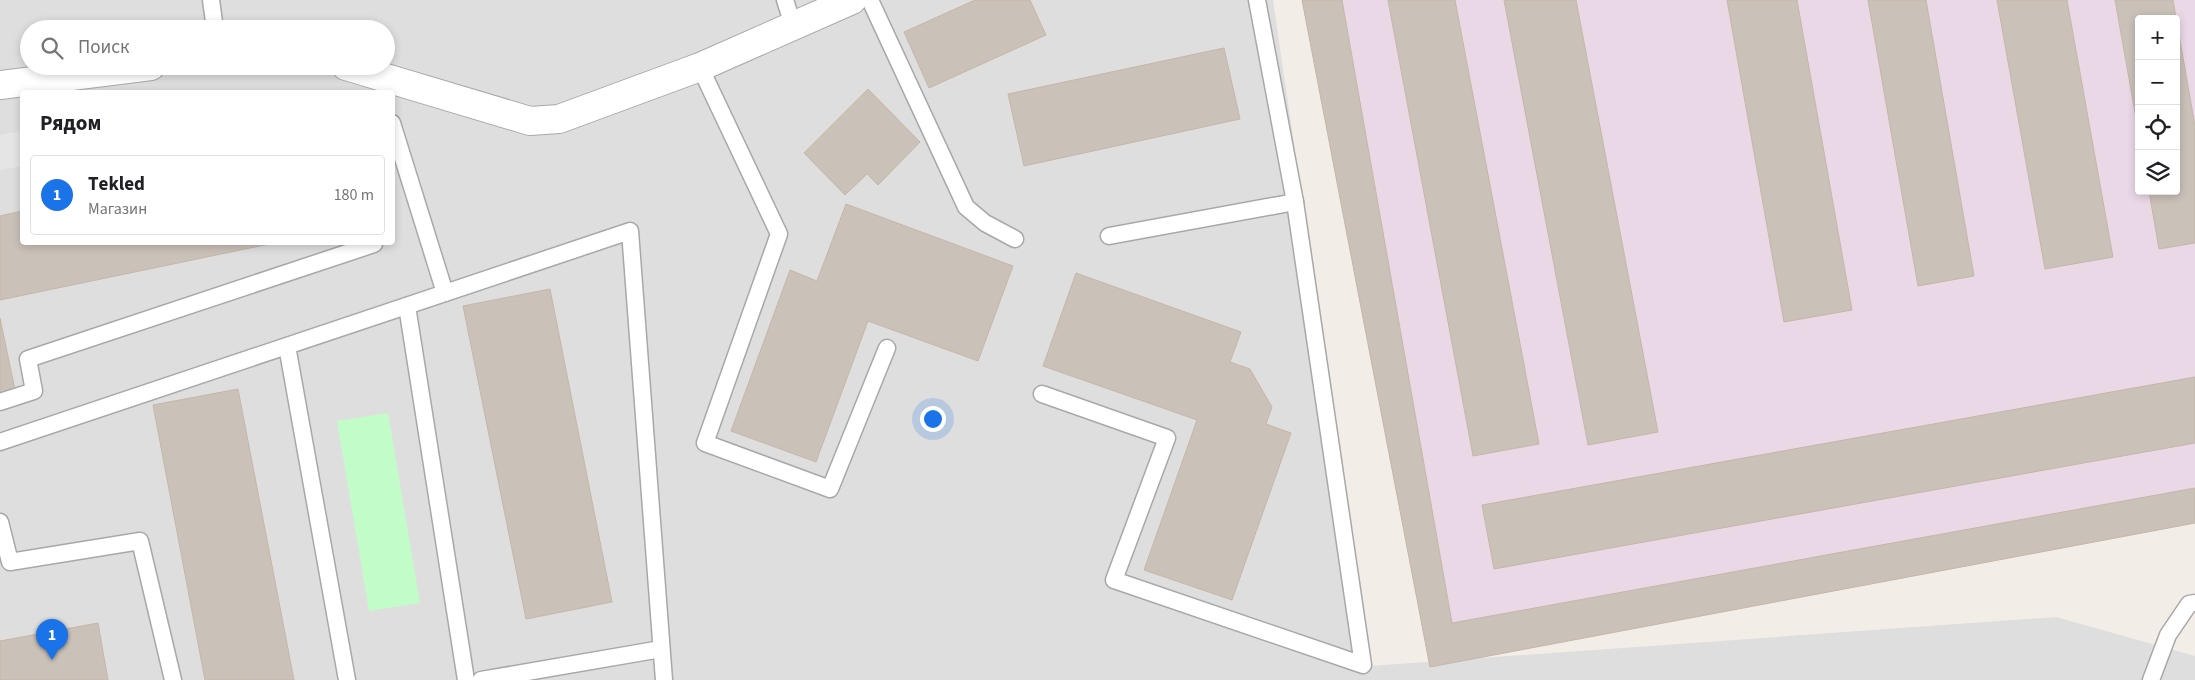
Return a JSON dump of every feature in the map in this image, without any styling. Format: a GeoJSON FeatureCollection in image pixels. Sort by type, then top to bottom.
{"type":"FeatureCollection","features":[{"type":"Feature","properties":{"kind":"street"},"geometry":{"type":"LineString","coordinates":[[363,75],[381,85],[530,121],[559,120],[700,67],[789,13],[852,0]]}},
{"type":"Feature","properties":{"kind":"street"},"geometry":{"type":"LineString","coordinates":[[0,85],[79,75]]}},
{"type":"Feature","properties":{"kind":"lane"},"geometry":{"type":"LineString","coordinates":[[211,0],[214,20]]}},
{"type":"Feature","properties":{"kind":"lane"},"geometry":{"type":"LineString","coordinates":[[870,0],[966,208],[985,223],[1016,238]]}},
{"type":"Feature","properties":{"kind":"lane"},"geometry":{"type":"LineString","coordinates":[[1042,394],[1168,438],[1114,580],[1363,665],[1295,202],[1257,0]]}},
{"type":"Feature","properties":{"kind":"lane"},"geometry":{"type":"LineString","coordinates":[[700,67],[779,234],[705,443],[830,490],[887,348]]}},
{"type":"Feature","properties":{"kind":"lane"},"geometry":{"type":"LineString","coordinates":[[395,133],[445,293]]}},
{"type":"Feature","properties":{"kind":"lane"},"geometry":{"type":"LineString","coordinates":[[1109,236],[1295,202]]}},
{"type":"Feature","properties":{"kind":"lane"},"geometry":{"type":"LineString","coordinates":[[0,442],[630,231],[664,680]]}},
{"type":"Feature","properties":{"kind":"lane"},"geometry":{"type":"LineString","coordinates":[[0,402],[34,391],[28,359],[371,245]]}},
{"type":"Feature","properties":{"kind":"lane"},"geometry":{"type":"LineString","coordinates":[[407,306],[466,680]]}},
{"type":"Feature","properties":{"kind":"lane"},"geometry":{"type":"LineString","coordinates":[[286,346],[347,680]]}},
{"type":"Feature","properties":{"kind":"lane"},"geometry":{"type":"LineString","coordinates":[[0,522],[10,562],[140,541],[173,680]]}},
{"type":"Feature","properties":{"kind":"lane"},"geometry":{"type":"LineString","coordinates":[[2151,680],[2168,635],[2189,604],[2195,603]]}},
{"type":"Feature","properties":{"kind":"lane"},"geometry":{"type":"LineString","coordinates":[[481,680],[661,649]]}},
{"type":"Feature","properties":{"kind":"shaded area"},"geometry":{"type":"Polygon","coordinates":[[[0,0],[1273,0],[1370,666],[2056,617],[2195,656],[2195,680],[0,680],[0,0]]]}},
{"type":"Feature","properties":{"kind":"shaded area"},"geometry":{"type":"Polygon","coordinates":[[[1302,0],[2195,0],[2195,523],[1430,667],[1302,0]]]}},
{"type":"Feature","properties":{"kind":"shaded area"},"geometry":{"type":"Polygon","coordinates":[[[20,131],[20,166],[0,170],[0,135],[20,131]]]}},
{"type":"Feature","properties":{"kind":"green space"},"geometry":{"type":"Polygon","coordinates":[[[388,413],[420,603],[369,611],[337,421],[388,413]]]}},
{"type":"Feature","properties":{"kind":"building"},"geometry":{"type":"Polygon","coordinates":[[[975,0],[1030,0],[1046,35],[929,88],[904,32],[975,0]]]}},
{"type":"Feature","properties":{"kind":"building"},"geometry":{"type":"Polygon","coordinates":[[[1302,0],[1342,0],[1452,623],[2195,488],[2195,523],[1430,667],[1302,0]]]}},
{"type":"Feature","properties":{"kind":"building"},"geometry":{"type":"Polygon","coordinates":[[[1388,0],[1455,0],[1539,444],[1473,456],[1388,0]]]}},
{"type":"Feature","properties":{"kind":"building"},"geometry":{"type":"Polygon","coordinates":[[[1504,0],[1576,0],[1658,432],[1588,445],[1504,0]]]}},
{"type":"Feature","properties":{"kind":"building"},"geometry":{"type":"Polygon","coordinates":[[[1727,0],[1797,0],[1852,310],[1784,322],[1727,0]]]}},
{"type":"Feature","properties":{"kind":"building"},"geometry":{"type":"Polygon","coordinates":[[[1868,0],[1926,0],[1974,276],[1918,286],[1868,0]]]}},
{"type":"Feature","properties":{"kind":"building"},"geometry":{"type":"Polygon","coordinates":[[[1997,0],[2067,0],[2113,257],[2045,269],[1997,0]]]}},
{"type":"Feature","properties":{"kind":"building"},"geometry":{"type":"Polygon","coordinates":[[[2115,0],[2173,0],[2176,15],[2135,15],[2135,112],[2115,0]]]}},
{"type":"Feature","properties":{"kind":"building"},"geometry":{"type":"Polygon","coordinates":[[[2180,40],[2195,126],[2195,243],[2159,249],[2150,195],[2180,195],[2180,40]]]}},
{"type":"Feature","properties":{"kind":"building"},"geometry":{"type":"Polygon","coordinates":[[[1224,48],[1240,119],[1024,166],[1008,94],[1224,48]]]}},
{"type":"Feature","properties":{"kind":"building"},"geometry":{"type":"Polygon","coordinates":[[[868,89],[920,142],[878,185],[867,174],[845,195],[804,153],[868,89]]]}},
{"type":"Feature","properties":{"kind":"building"},"geometry":{"type":"Polygon","coordinates":[[[846,204],[1013,266],[978,361],[868,321],[816,462],[731,431],[790,270],[817,281],[846,204]]]}},
{"type":"Feature","properties":{"kind":"building"},"geometry":{"type":"Polygon","coordinates":[[[20,211],[20,245],[265,245],[0,300],[0,216],[20,211]]]}},
{"type":"Feature","properties":{"kind":"building"},"geometry":{"type":"Polygon","coordinates":[[[1076,273],[1241,332],[1230,362],[1250,369],[1272,407],[1266,424],[1291,433],[1232,600],[1144,570],[1197,420],[1043,366],[1076,273]]]}},
{"type":"Feature","properties":{"kind":"building"},"geometry":{"type":"Polygon","coordinates":[[[550,289],[612,602],[526,619],[463,306],[550,289]]]}},
{"type":"Feature","properties":{"kind":"building"},"geometry":{"type":"Polygon","coordinates":[[[0,318],[15,390],[0,393],[0,318]]]}},
{"type":"Feature","properties":{"kind":"building"},"geometry":{"type":"Polygon","coordinates":[[[2195,377],[2195,443],[1494,569],[1482,505],[2195,377]]]}},
{"type":"Feature","properties":{"kind":"building"},"geometry":{"type":"Polygon","coordinates":[[[238,389],[294,680],[205,680],[153,405],[238,389]]]}},
{"type":"Feature","properties":{"kind":"building"},"geometry":{"type":"Polygon","coordinates":[[[98,623],[108,680],[0,680],[0,641],[98,623]]]}},
{"type":"Feature","properties":{"kind":"place","name":"Тekled"},"geometry":{"type":"Point","coordinates":[52,660]}}]}
